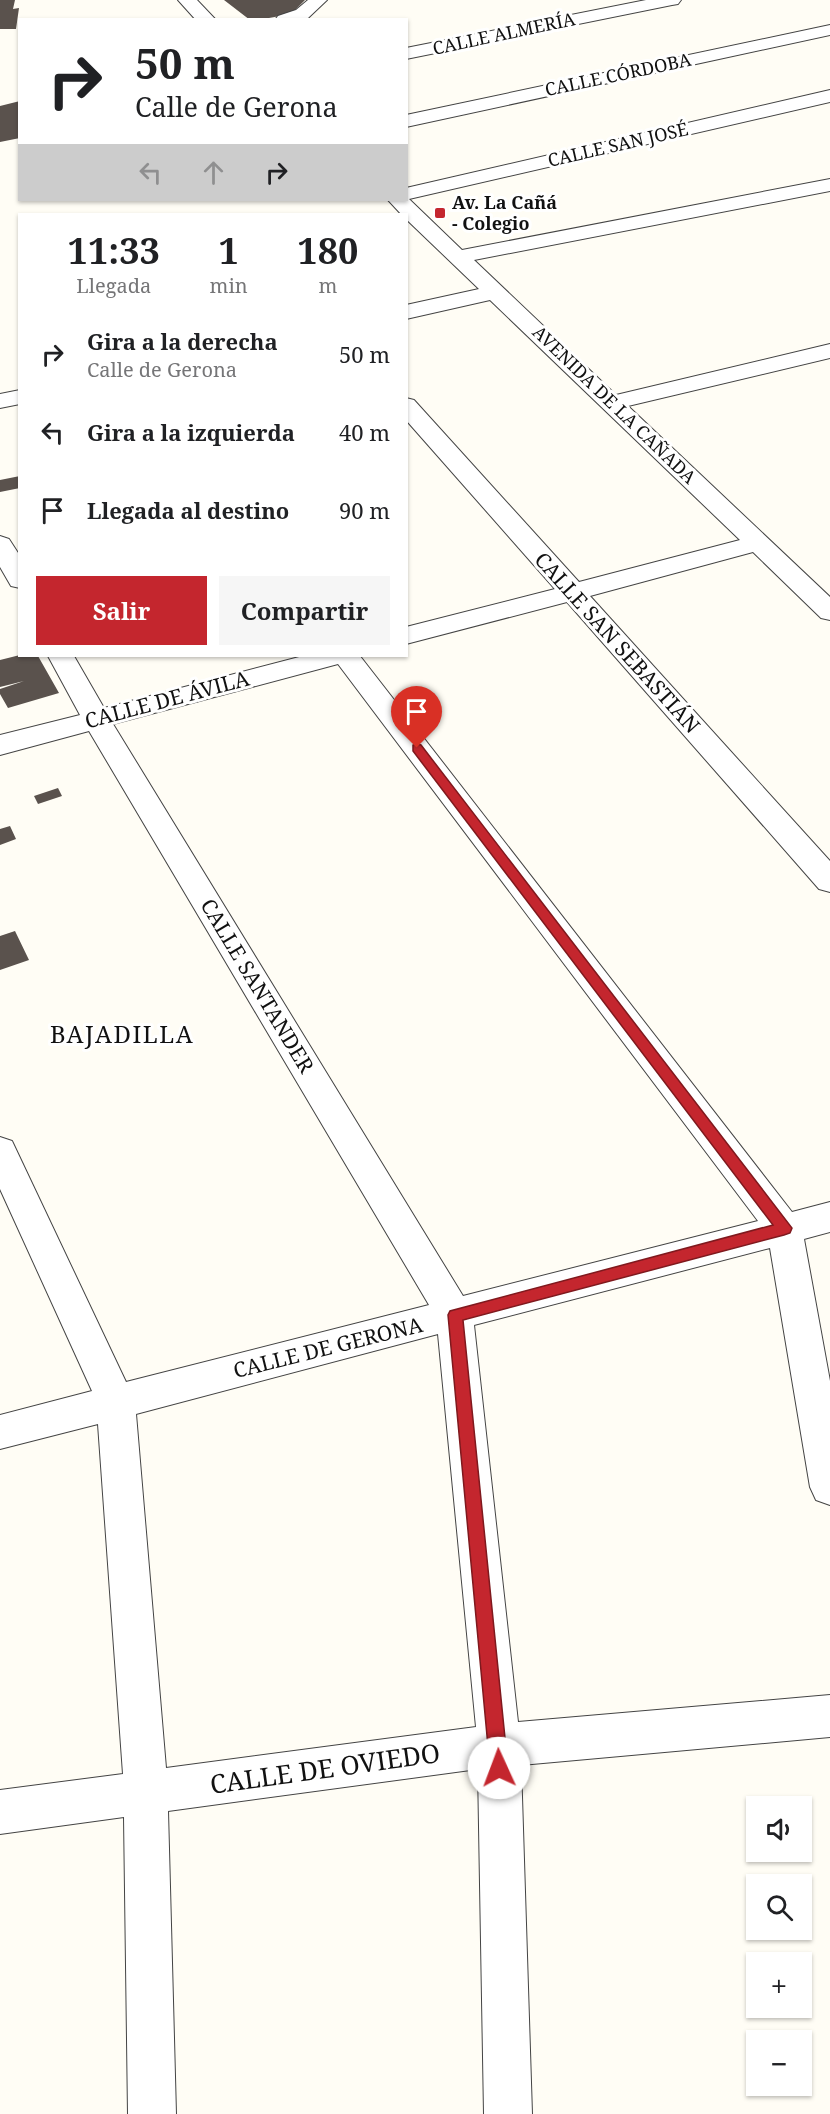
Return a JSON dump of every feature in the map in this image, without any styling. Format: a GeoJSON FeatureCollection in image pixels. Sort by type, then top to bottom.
{"type":"FeatureCollection","features":[{"type":"Feature","properties":{"kind":"street"},"geometry":{"type":"LineString","coordinates":[[187,0],[205,18]]}},
{"type":"Feature","properties":{"kind":"street"},"geometry":{"type":"LineString","coordinates":[[291,18],[302,15],[318,0]]}},
{"type":"Feature","properties":{"kind":"street","name":"CALLE ALMERÍA"},"geometry":{"type":"LineString","coordinates":[[408,54],[672,0]]}},
{"type":"Feature","properties":{"kind":"street","name":"CALLE CÓRDOBA"},"geometry":{"type":"LineString","coordinates":[[408,120],[830,30]]}},
{"type":"Feature","properties":{"kind":"street","name":"CALLE SAN JOSÉ"},"geometry":{"type":"LineString","coordinates":[[408,194],[830,96]]}},
{"type":"Feature","properties":{"kind":"street"},"geometry":{"type":"LineString","coordinates":[[458,257],[830,185]]}},
{"type":"Feature","properties":{"kind":"street","name":"AVENIDA DE LA CAÑADA"},"geometry":{"type":"LineString","coordinates":[[399,201],[830,612]]}},
{"type":"Feature","properties":{"kind":"street"},"geometry":{"type":"LineString","coordinates":[[408,312],[495,292]]}},
{"type":"Feature","properties":{"kind":"street"},"geometry":{"type":"LineString","coordinates":[[612,403],[830,351]]}},
{"type":"Feature","properties":{"kind":"street"},"geometry":{"type":"LineString","coordinates":[[0,401],[18,397]]}},
{"type":"Feature","properties":{"kind":"street","name":"CALLE SAN SEBASTIÁN"},"geometry":{"type":"LineString","coordinates":[[408,407],[830,881]]}},
{"type":"Feature","properties":{"kind":"street"},"geometry":{"type":"LineString","coordinates":[[408,635],[759,543]]}},
{"type":"Feature","properties":{"kind":"street"},"geometry":{"type":"LineString","coordinates":[[0,544],[18,576]]}},
{"type":"Feature","properties":{"kind":"street","name":"CALLE SANTANDER"},"geometry":{"type":"LineString","coordinates":[[62,657],[96,719],[455,1315]]}},
{"type":"Feature","properties":{"kind":"street","name":"CALLE DE ÁVILA"},"geometry":{"type":"LineString","coordinates":[[0,745],[330,657]]}},
{"type":"Feature","properties":{"kind":"street"},"geometry":{"type":"LineString","coordinates":[[347,657],[784,1228],[830,1487]]}},
{"type":"Feature","properties":{"kind":"street"},"geometry":{"type":"LineString","coordinates":[[0,1152],[116,1402],[146,1794],[152,2114]]}},
{"type":"Feature","properties":{"kind":"street","name":"CALLE DE GERONA"},"geometry":{"type":"LineString","coordinates":[[0,1432],[830,1217]]}},
{"type":"Feature","properties":{"kind":"street"},"geometry":{"type":"LineString","coordinates":[[455,1315],[499,1745],[508,2114]]}},
{"type":"Feature","properties":{"kind":"street","name":"CALLE DE OVIEDO"},"geometry":{"type":"LineString","coordinates":[[0,1812],[499,1745],[830,1716]]}},
{"type":"Feature","properties":{"kind":"building"},"geometry":{"type":"Polygon","coordinates":[[[0,0],[15,0],[13,9],[19,8],[16,29],[0,29],[0,0]]]}},
{"type":"Feature","properties":{"kind":"building"},"geometry":{"type":"Polygon","coordinates":[[[224,0],[305,0],[291,14],[269,18],[247,18],[224,0]]]}},
{"type":"Feature","properties":{"kind":"building"},"geometry":{"type":"Polygon","coordinates":[[[18,102],[18,138],[0,142],[0,106],[18,102]]]}},
{"type":"Feature","properties":{"kind":"building"},"geometry":{"type":"Polygon","coordinates":[[[18,476],[18,488],[0,492],[0,480],[18,476]]]}},
{"type":"Feature","properties":{"kind":"building"},"geometry":{"type":"Polygon","coordinates":[[[18,656],[39,657],[59,693],[8,708],[0,694],[0,689],[24,681],[0,687],[0,660],[18,656]]]}},
{"type":"Feature","properties":{"kind":"building"},"geometry":{"type":"Polygon","coordinates":[[[58,788],[62,796],[38,804],[34,796],[58,788]]]}},
{"type":"Feature","properties":{"kind":"building"},"geometry":{"type":"Polygon","coordinates":[[[10,826],[16,839],[0,845],[0,829],[10,826]]]}},
{"type":"Feature","properties":{"kind":"building"},"geometry":{"type":"Polygon","coordinates":[[[15,931],[29,960],[0,970],[0,936],[15,931]]]}},
{"type":"Feature","properties":{"kind":"place","name":"Av. La Cañá - Colegio"},"geometry":{"type":"Point","coordinates":[440,213]}},
{"type":"Feature","properties":{"kind":"district","name":"BAJADILLA"},"geometry":{"type":"Point","coordinates":[122,1035]}},
{"type":"Feature","properties":{"kind":"route"},"geometry":{"type":"LineString","coordinates":[[417,748],[784,1228],[455,1315],[499,1745],[499,1768]]}}]}
